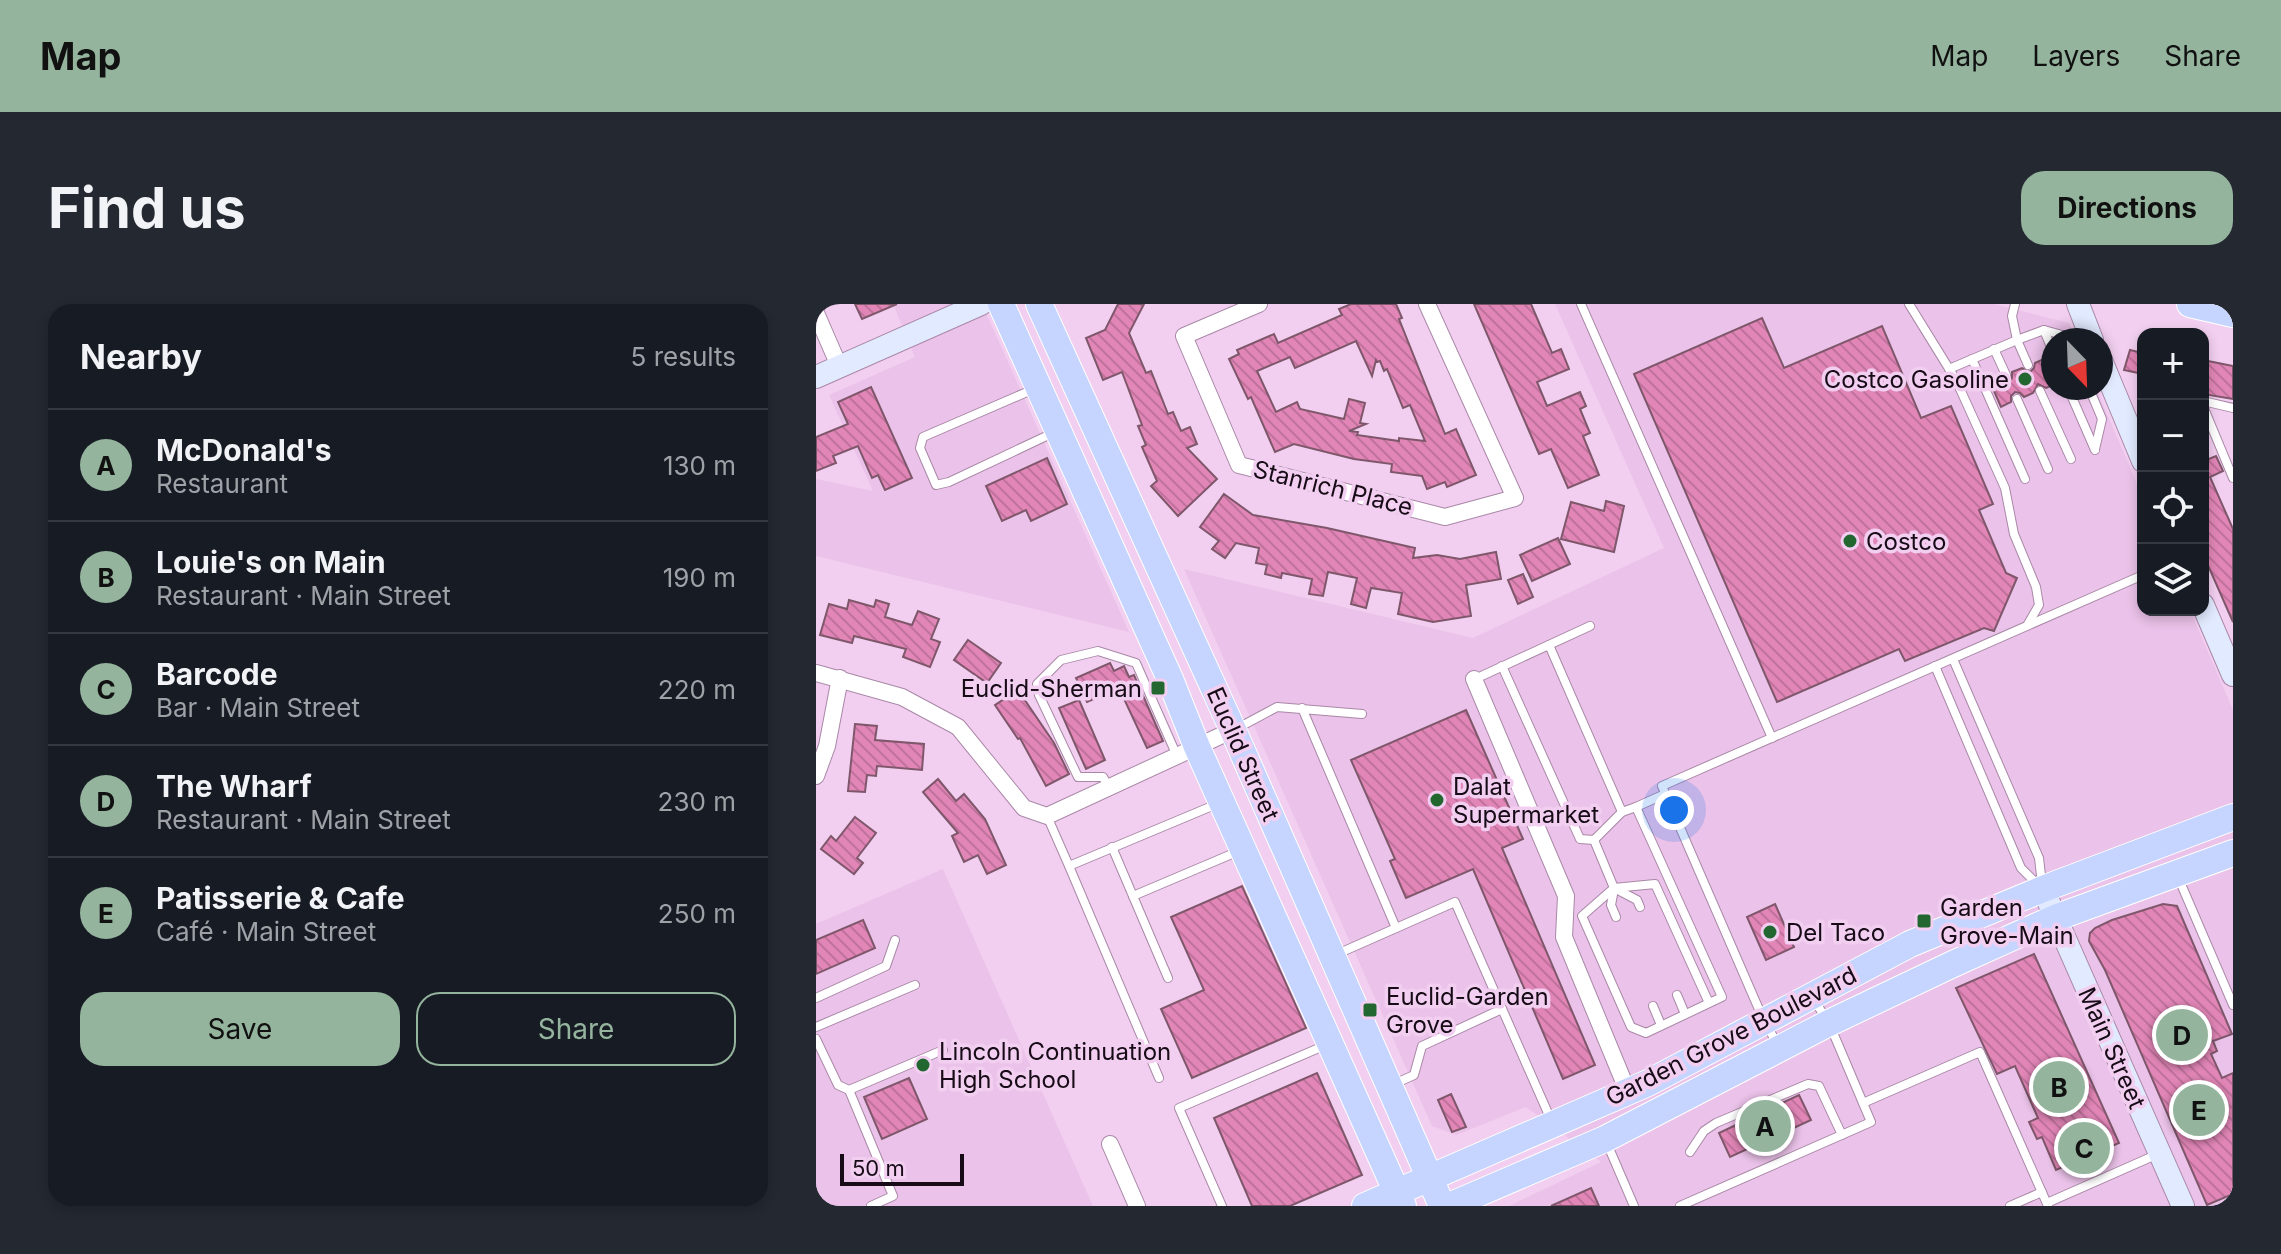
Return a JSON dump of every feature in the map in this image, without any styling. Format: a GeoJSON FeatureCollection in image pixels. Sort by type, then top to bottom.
{"type":"FeatureCollection","features":[{"type":"Feature","properties":{"kind":"main road","name":"Euclid Street"},"geometry":{"type":"LineString","coordinates":[[1001,304],[1170,679],[1187,751],[1222,802],[1400,1199]]}},
{"type":"Feature","properties":{"kind":"main road","name":"Euclid Street"},"geometry":{"type":"LineString","coordinates":[[1039,304],[1233,730],[1442,1206]]}},
{"type":"Feature","properties":{"kind":"main road"},"geometry":{"type":"LineString","coordinates":[[2190,304],[2233,314]]}},
{"type":"Feature","properties":{"kind":"main road","name":"Garden Grove Boulevard"},"geometry":{"type":"LineString","coordinates":[[1365,1206],[1400,1199],[1430,1178],[1628,1092],[1910,944],[2043,889],[2233,817]]}},
{"type":"Feature","properties":{"kind":"main road","name":"Garden Grove Boulevard"},"geometry":{"type":"LineString","coordinates":[[1449,1206],[1605,1139],[1829,1023],[2055,918],[2233,853]]}},
{"type":"Feature","properties":{"kind":"street"},"geometry":{"type":"LineString","coordinates":[[816,377],[981,304]]}},
{"type":"Feature","properties":{"kind":"street","name":"Stanrich Place"},"geometry":{"type":"LineString","coordinates":[[1259,304],[1184,336],[1239,465],[1445,517],[1515,498],[1427,304]]}},
{"type":"Feature","properties":{"kind":"street"},"geometry":{"type":"LineString","coordinates":[[2078,304],[2087,328]]}},
{"type":"Feature","properties":{"kind":"street"},"geometry":{"type":"LineString","coordinates":[[816,313],[839,366]]}},
{"type":"Feature","properties":{"kind":"street"},"geometry":{"type":"LineString","coordinates":[[2113,389],[2137,447]]}},
{"type":"Feature","properties":{"kind":"street"},"geometry":{"type":"LineString","coordinates":[[2208,616],[2233,675]]}},
{"type":"Feature","properties":{"kind":"street"},"geometry":{"type":"LineString","coordinates":[[816,673],[902,697],[958,727],[1024,808],[1047,816],[1233,730]]}},
{"type":"Feature","properties":{"kind":"street"},"geometry":{"type":"LineString","coordinates":[[816,776],[827,746],[840,678]]}},
{"type":"Feature","properties":{"kind":"street"},"geometry":{"type":"LineString","coordinates":[[1474,679],[1566,896],[1564,937],[1628,1092]]}},
{"type":"Feature","properties":{"kind":"street","name":"Main Street"},"geometry":{"type":"LineString","coordinates":[[2043,889],[2183,1206]]}},
{"type":"Feature","properties":{"kind":"street"},"geometry":{"type":"LineString","coordinates":[[1110,1144],[1137,1206]]}},
{"type":"Feature","properties":{"kind":"lane"},"geometry":{"type":"LineString","coordinates":[[1581,304],[1772,738]]}},
{"type":"Feature","properties":{"kind":"lane"},"geometry":{"type":"LineString","coordinates":[[1909,304],[1949,369],[2005,488],[2014,534],[2036,587],[2039,605],[2033,619],[2024,627]]}},
{"type":"Feature","properties":{"kind":"lane"},"geometry":{"type":"LineString","coordinates":[[2015,304],[2012,316],[2017,340],[2028,365]]}},
{"type":"Feature","properties":{"kind":"lane"},"geometry":{"type":"LineString","coordinates":[[1949,369],[2041,331]]}},
{"type":"Feature","properties":{"kind":"lane"},"geometry":{"type":"LineString","coordinates":[[1994,349],[2006,375]]}},
{"type":"Feature","properties":{"kind":"lane"},"geometry":{"type":"LineString","coordinates":[[1972,359],[2025,479]]}},
{"type":"Feature","properties":{"kind":"lane"},"geometry":{"type":"LineString","coordinates":[[1038,387],[923,437],[920,448],[936,485],[949,482],[1058,430]]}},
{"type":"Feature","properties":{"kind":"lane"},"geometry":{"type":"LineString","coordinates":[[2040,391],[2071,459]]}},
{"type":"Feature","properties":{"kind":"lane"},"geometry":{"type":"LineString","coordinates":[[2017,399],[2048,469]]}},
{"type":"Feature","properties":{"kind":"lane"},"geometry":{"type":"LineString","coordinates":[[2073,400],[2095,450],[2102,419],[2094,400]]}},
{"type":"Feature","properties":{"kind":"lane"},"geometry":{"type":"LineString","coordinates":[[2209,405],[2233,408]]}},
{"type":"Feature","properties":{"kind":"lane"},"geometry":{"type":"LineString","coordinates":[[2209,419],[2233,478]]}},
{"type":"Feature","properties":{"kind":"lane"},"geometry":{"type":"LineString","coordinates":[[1780,1049],[1764,1021],[1662,786],[2137,578]]}},
{"type":"Feature","properties":{"kind":"lane"},"geometry":{"type":"LineString","coordinates":[[1474,679],[1590,626]]}},
{"type":"Feature","properties":{"kind":"lane"},"geometry":{"type":"LineString","coordinates":[[1549,645],[1622,812]]}},
{"type":"Feature","properties":{"kind":"lane"},"geometry":{"type":"LineString","coordinates":[[1109,788],[1103,777],[1078,777],[1039,695],[1037,684],[1061,660],[1098,651],[1136,663],[1187,751]]}},
{"type":"Feature","properties":{"kind":"lane"},"geometry":{"type":"LineString","coordinates":[[1953,659],[2039,858],[2043,889]]}},
{"type":"Feature","properties":{"kind":"lane"},"geometry":{"type":"LineString","coordinates":[[1502,666],[1580,839],[1594,840],[1622,812],[1665,794]]}},
{"type":"Feature","properties":{"kind":"lane"},"geometry":{"type":"LineString","coordinates":[[1935,666],[2021,868],[2043,889]]}},
{"type":"Feature","properties":{"kind":"lane"},"geometry":{"type":"LineString","coordinates":[[1233,730],[1277,707],[1362,714]]}},
{"type":"Feature","properties":{"kind":"lane"},"geometry":{"type":"LineString","coordinates":[[1302,708],[1396,928]]}},
{"type":"Feature","properties":{"kind":"lane"},"geometry":{"type":"LineString","coordinates":[[1069,866],[1222,802]]}},
{"type":"Feature","properties":{"kind":"lane"},"geometry":{"type":"LineString","coordinates":[[1636,807],[1722,997],[1646,1033],[1631,1027],[1582,916],[1614,888],[1655,884],[1709,1003]]}},
{"type":"Feature","properties":{"kind":"lane"},"geometry":{"type":"LineString","coordinates":[[1047,816],[1159,1078]]}},
{"type":"Feature","properties":{"kind":"lane"},"geometry":{"type":"LineString","coordinates":[[1594,840],[1614,888],[1611,905],[1616,917]]}},
{"type":"Feature","properties":{"kind":"lane"},"geometry":{"type":"LineString","coordinates":[[1112,847],[1168,978]]}},
{"type":"Feature","properties":{"kind":"lane"},"geometry":{"type":"LineString","coordinates":[[1133,896],[1243,849]]}},
{"type":"Feature","properties":{"kind":"lane"},"geometry":{"type":"LineString","coordinates":[[2176,872],[2233,1005]]}},
{"type":"Feature","properties":{"kind":"lane"},"geometry":{"type":"LineString","coordinates":[[1614,888],[1637,900],[1640,907]]}},
{"type":"Feature","properties":{"kind":"lane"},"geometry":{"type":"LineString","coordinates":[[1333,955],[1455,902],[1553,1125]]}},
{"type":"Feature","properties":{"kind":"lane"},"geometry":{"type":"LineString","coordinates":[[816,998],[886,966],[895,940]]}},
{"type":"Feature","properties":{"kind":"lane"},"geometry":{"type":"LineString","coordinates":[[816,1027],[915,985]]}},
{"type":"Feature","properties":{"kind":"lane"},"geometry":{"type":"LineString","coordinates":[[1677,995],[1685,1014]]}},
{"type":"Feature","properties":{"kind":"lane"},"geometry":{"type":"LineString","coordinates":[[1680,1206],[1698,1202],[1871,1122],[1829,1023],[1812,996]]}},
{"type":"Feature","properties":{"kind":"lane"},"geometry":{"type":"LineString","coordinates":[[1653,1006],[1661,1025]]}},
{"type":"Feature","properties":{"kind":"lane"},"geometry":{"type":"LineString","coordinates":[[1389,1086],[1414,1075],[1422,1046],[1502,1009]]}},
{"type":"Feature","properties":{"kind":"lane"},"geometry":{"type":"LineString","coordinates":[[816,1039],[838,1085],[849,1090],[893,1196],[871,1206]]}},
{"type":"Feature","properties":{"kind":"lane"},"geometry":{"type":"LineString","coordinates":[[1222,1206],[1179,1108],[1330,1043]]}},
{"type":"Feature","properties":{"kind":"lane"},"geometry":{"type":"LineString","coordinates":[[849,1090],[943,1050]]}},
{"type":"Feature","properties":{"kind":"lane"},"geometry":{"type":"LineString","coordinates":[[1863,1103],[1980,1052],[2048,1204],[2159,1154]]}},
{"type":"Feature","properties":{"kind":"lane"},"geometry":{"type":"LineString","coordinates":[[1690,1152],[1704,1131],[1716,1123],[1808,1084],[1819,1086],[1824,1093],[1842,1135]]}},
{"type":"Feature","properties":{"kind":"lane"},"geometry":{"type":"LineString","coordinates":[[1605,1139],[1634,1206]]}},
{"type":"Feature","properties":{"kind":"lane"},"geometry":{"type":"LineString","coordinates":[[2010,1206],[2042,1192]]}},
{"type":"Feature","properties":{"kind":"shaded area"},"geometry":{"type":"Polygon","coordinates":[[[893,304],[982,304],[1129,632],[816,556],[816,479],[873,491],[829,395],[915,357],[893,304]]]}},
{"type":"Feature","properties":{"kind":"shaded area"},"geometry":{"type":"Polygon","coordinates":[[[1555,304],[1994,304],[2069,323],[2071,328],[2041,328],[2041,400],[2101,400],[2137,484],[2137,616],[2193,616],[2233,710],[2233,1206],[1509,1206],[1601,1162],[1526,1107],[1456,1135],[1432,1126],[1184,569],[1473,638],[1664,548],[1555,304]]]}},
{"type":"Feature","properties":{"kind":"shaded area","name":"Lincoln Continuation High School"},"geometry":{"type":"Polygon","coordinates":[[[943,869],[1093,1206],[816,1206],[816,924],[943,869]]]}},
{"type":"Feature","properties":{"kind":"building"},"geometry":{"type":"Polygon","coordinates":[[[855,304],[897,304],[862,319],[855,304]]]}},
{"type":"Feature","properties":{"kind":"building"},"geometry":{"type":"Polygon","coordinates":[[[1118,304],[1144,304],[1129,333],[1146,373],[1151,371],[1168,414],[1173,412],[1181,431],[1190,427],[1197,444],[1187,448],[1217,479],[1178,516],[1151,486],[1157,481],[1142,447],[1146,445],[1138,426],[1142,425],[1122,372],[1103,380],[1086,338],[1105,330],[1118,304]]]}},
{"type":"Feature","properties":{"kind":"building"},"geometry":{"type":"Polygon","coordinates":[[[1351,304],[1396,304],[1402,318],[1399,319],[1445,434],[1456,429],[1476,475],[1447,487],[1445,482],[1427,489],[1422,476],[1391,472],[1392,464],[1354,459],[1294,444],[1275,452],[1251,397],[1248,399],[1229,359],[1239,354],[1237,350],[1274,334],[1278,343],[1342,315],[1339,309],[1351,304]],[[1356,341],[1295,368],[1290,357],[1257,371],[1276,412],[1297,402],[1300,409],[1344,419],[1349,399],[1365,403],[1360,423],[1366,424],[1349,431],[1399,441],[1399,438],[1425,441],[1410,405],[1403,408],[1387,369],[1384,371],[1380,361],[1376,360],[1372,376],[1356,341]]]}},
{"type":"Feature","properties":{"kind":"building"},"geometry":{"type":"Polygon","coordinates":[[[1474,304],[1531,304],[1552,353],[1561,349],[1569,369],[1537,382],[1547,406],[1580,392],[1586,406],[1580,409],[1590,433],[1583,436],[1599,475],[1568,488],[1551,449],[1539,454],[1474,304]]]}},
{"type":"Feature","properties":{"kind":"building","name":"Costco"},"geometry":{"type":"Polygon","coordinates":[[[1762,318],[1784,368],[1882,326],[1921,418],[1951,406],[1993,504],[1979,510],[2006,573],[2017,578],[1994,631],[1984,628],[1905,661],[1899,649],[1777,702],[1634,374],[1762,318]]]}},
{"type":"Feature","properties":{"kind":"building"},"geometry":{"type":"Polygon","coordinates":[[[2130,350],[2137,352],[2137,373],[2124,370],[2130,350]]]}},
{"type":"Feature","properties":{"kind":"building","name":"Costco Gasoline"},"geometry":{"type":"Polygon","coordinates":[[[2041,360],[2041,386],[2038,384],[2033,393],[2024,397],[2015,392],[2011,402],[2001,407],[1990,382],[2000,378],[2008,382],[2012,372],[2022,368],[2030,372],[2035,363],[2041,360]]]}},
{"type":"Feature","properties":{"kind":"building"},"geometry":{"type":"Polygon","coordinates":[[[2209,361],[2233,366],[2233,399],[2209,395],[2209,361]]]}},
{"type":"Feature","properties":{"kind":"building"},"geometry":{"type":"Polygon","coordinates":[[[871,387],[912,478],[885,490],[878,475],[872,478],[858,446],[833,456],[836,463],[816,471],[816,437],[848,424],[838,402],[871,387]]]}},
{"type":"Feature","properties":{"kind":"building"},"geometry":{"type":"Polygon","coordinates":[[[2216,456],[2223,471],[2210,477],[2233,529],[2233,622],[2209,568],[2209,459],[2216,456]]]}},
{"type":"Feature","properties":{"kind":"building"},"geometry":{"type":"Polygon","coordinates":[[[1047,458],[1067,504],[1031,521],[1026,510],[1002,521],[986,486],[1047,458]]]}},
{"type":"Feature","properties":{"kind":"building"},"geometry":{"type":"Polygon","coordinates":[[[1224,494],[1253,515],[1415,548],[1413,558],[1437,555],[1460,559],[1496,552],[1501,579],[1466,585],[1471,616],[1433,622],[1398,614],[1402,593],[1371,588],[1366,608],[1351,604],[1357,578],[1328,572],[1323,596],[1309,594],[1312,579],[1282,573],[1281,578],[1265,574],[1267,565],[1256,563],[1259,548],[1236,543],[1225,558],[1212,549],[1219,541],[1200,527],[1224,494]]]}},
{"type":"Feature","properties":{"kind":"building"},"geometry":{"type":"Polygon","coordinates":[[[1606,501],[1624,506],[1614,552],[1561,539],[1571,502],[1604,511],[1606,501]]]}},
{"type":"Feature","properties":{"kind":"building"},"geometry":{"type":"Polygon","coordinates":[[[1558,538],[1570,564],[1532,581],[1520,555],[1558,538]]]}},
{"type":"Feature","properties":{"kind":"building"},"geometry":{"type":"Polygon","coordinates":[[[1523,574],[1533,597],[1518,604],[1508,580],[1523,574]]]}},
{"type":"Feature","properties":{"kind":"building"},"geometry":{"type":"Polygon","coordinates":[[[849,600],[874,607],[876,600],[889,604],[885,617],[912,625],[918,611],[939,619],[931,639],[940,642],[930,667],[903,657],[906,649],[854,636],[852,643],[820,635],[829,604],[847,609],[849,600]]]}},
{"type":"Feature","properties":{"kind":"building"},"geometry":{"type":"Polygon","coordinates":[[[968,640],[1001,663],[987,683],[954,660],[968,640]]]}},
{"type":"Feature","properties":{"kind":"building"},"geometry":{"type":"Polygon","coordinates":[[[1110,663],[1114,671],[1124,666],[1129,677],[1134,675],[1163,741],[1147,748],[1119,688],[1087,702],[1076,678],[1110,663]]]}},
{"type":"Feature","properties":{"kind":"building"},"geometry":{"type":"Polygon","coordinates":[[[1018,690],[1054,743],[1069,774],[1046,786],[1020,738],[995,705],[1018,690]]]}},
{"type":"Feature","properties":{"kind":"building"},"geometry":{"type":"Polygon","coordinates":[[[1079,700],[1105,760],[1086,769],[1059,708],[1079,700]]]}},
{"type":"Feature","properties":{"kind":"building","name":"Dalat Supermarket"},"geometry":{"type":"Polygon","coordinates":[[[1466,710],[1523,839],[1502,848],[1595,1065],[1563,1079],[1473,869],[1406,898],[1390,861],[1395,859],[1351,760],[1466,710]]]}},
{"type":"Feature","properties":{"kind":"building"},"geometry":{"type":"Polygon","coordinates":[[[855,724],[877,726],[875,740],[924,744],[922,770],[877,766],[876,776],[867,775],[865,792],[848,791],[855,724]]]}},
{"type":"Feature","properties":{"kind":"building"},"geometry":{"type":"Polygon","coordinates":[[[938,779],[956,801],[964,794],[985,819],[1006,865],[987,874],[978,855],[964,862],[952,836],[958,833],[923,792],[938,779]]]}},
{"type":"Feature","properties":{"kind":"building"},"geometry":{"type":"Polygon","coordinates":[[[855,817],[876,833],[857,858],[863,863],[854,874],[821,849],[831,836],[836,841],[855,817]]]}},
{"type":"Feature","properties":{"kind":"building"},"geometry":{"type":"Polygon","coordinates":[[[1242,886],[1306,1028],[1192,1078],[1161,1009],[1204,990],[1171,917],[1242,886]]]}},
{"type":"Feature","properties":{"kind":"building","name":"Del Taco"},"geometry":{"type":"Polygon","coordinates":[[[1775,904],[1794,947],[1766,960],[1747,917],[1775,904]]]}},
{"type":"Feature","properties":{"kind":"building"},"geometry":{"type":"Polygon","coordinates":[[[2163,904],[2177,906],[2232,1034],[2213,1041],[2217,1051],[2211,1054],[2222,1078],[2233,1073],[2233,1194],[2207,1205],[2105,970],[2089,941],[2090,933],[2095,928],[2163,904]]]}},
{"type":"Feature","properties":{"kind":"building"},"geometry":{"type":"Polygon","coordinates":[[[863,920],[875,948],[816,974],[816,940],[863,920]]]}},
{"type":"Feature","properties":{"kind":"building"},"geometry":{"type":"Polygon","coordinates":[[[2034,954],[2119,1143],[2056,1170],[2042,1137],[2037,1139],[2029,1122],[2038,1118],[2015,1066],[1997,1074],[1956,988],[2034,954]]]}},
{"type":"Feature","properties":{"kind":"building"},"geometry":{"type":"Polygon","coordinates":[[[1317,1073],[1362,1175],[1290,1206],[1252,1206],[1214,1118],[1317,1073]]]}},
{"type":"Feature","properties":{"kind":"building"},"geometry":{"type":"Polygon","coordinates":[[[909,1078],[927,1119],[882,1139],[864,1097],[909,1078]]]}},
{"type":"Feature","properties":{"kind":"building"},"geometry":{"type":"Polygon","coordinates":[[[1451,1094],[1466,1127],[1452,1132],[1438,1100],[1451,1094]]]}},
{"type":"Feature","properties":{"kind":"building"},"geometry":{"type":"Polygon","coordinates":[[[1799,1095],[1811,1120],[1730,1157],[1719,1133],[1799,1095]]]}},
{"type":"Feature","properties":{"kind":"building"},"geometry":{"type":"Polygon","coordinates":[[[1591,1188],[1599,1206],[1551,1206],[1591,1188]]]}},
{"type":"Feature","properties":{"kind":"place","name":"Costco Gasoline"},"geometry":{"type":"Point","coordinates":[2025,379]}},
{"type":"Feature","properties":{"kind":"place","name":"Costco"},"geometry":{"type":"Point","coordinates":[1850,541]}},
{"type":"Feature","properties":{"kind":"place","name":"Euclid-Sherman"},"geometry":{"type":"Point","coordinates":[1158,688]}},
{"type":"Feature","properties":{"kind":"place","name":"Dalat Supermarket"},"geometry":{"type":"Point","coordinates":[1437,800]}},
{"type":"Feature","properties":{"kind":"place","name":"Garden Grove-Main"},"geometry":{"type":"Point","coordinates":[1924,921]}},
{"type":"Feature","properties":{"kind":"place","name":"Del Taco"},"geometry":{"type":"Point","coordinates":[1770,932]}},
{"type":"Feature","properties":{"kind":"place","name":"Euclid-Garden Grove"},"geometry":{"type":"Point","coordinates":[1370,1010]}},
{"type":"Feature","properties":{"kind":"place","name":"The Wharf"},"geometry":{"type":"Point","coordinates":[2182,1035]}},
{"type":"Feature","properties":{"kind":"place","name":"Lincoln Continuation High School"},"geometry":{"type":"Point","coordinates":[923,1065]}},
{"type":"Feature","properties":{"kind":"place","name":"Louie's on Main"},"geometry":{"type":"Point","coordinates":[2059,1087]}},
{"type":"Feature","properties":{"kind":"place","name":"Patisserie & Cafe"},"geometry":{"type":"Point","coordinates":[2199,1110]}},
{"type":"Feature","properties":{"kind":"place","name":"McDonald's"},"geometry":{"type":"Point","coordinates":[1765,1126]}},
{"type":"Feature","properties":{"kind":"place","name":"Barcode"},"geometry":{"type":"Point","coordinates":[2084,1148]}}]}
